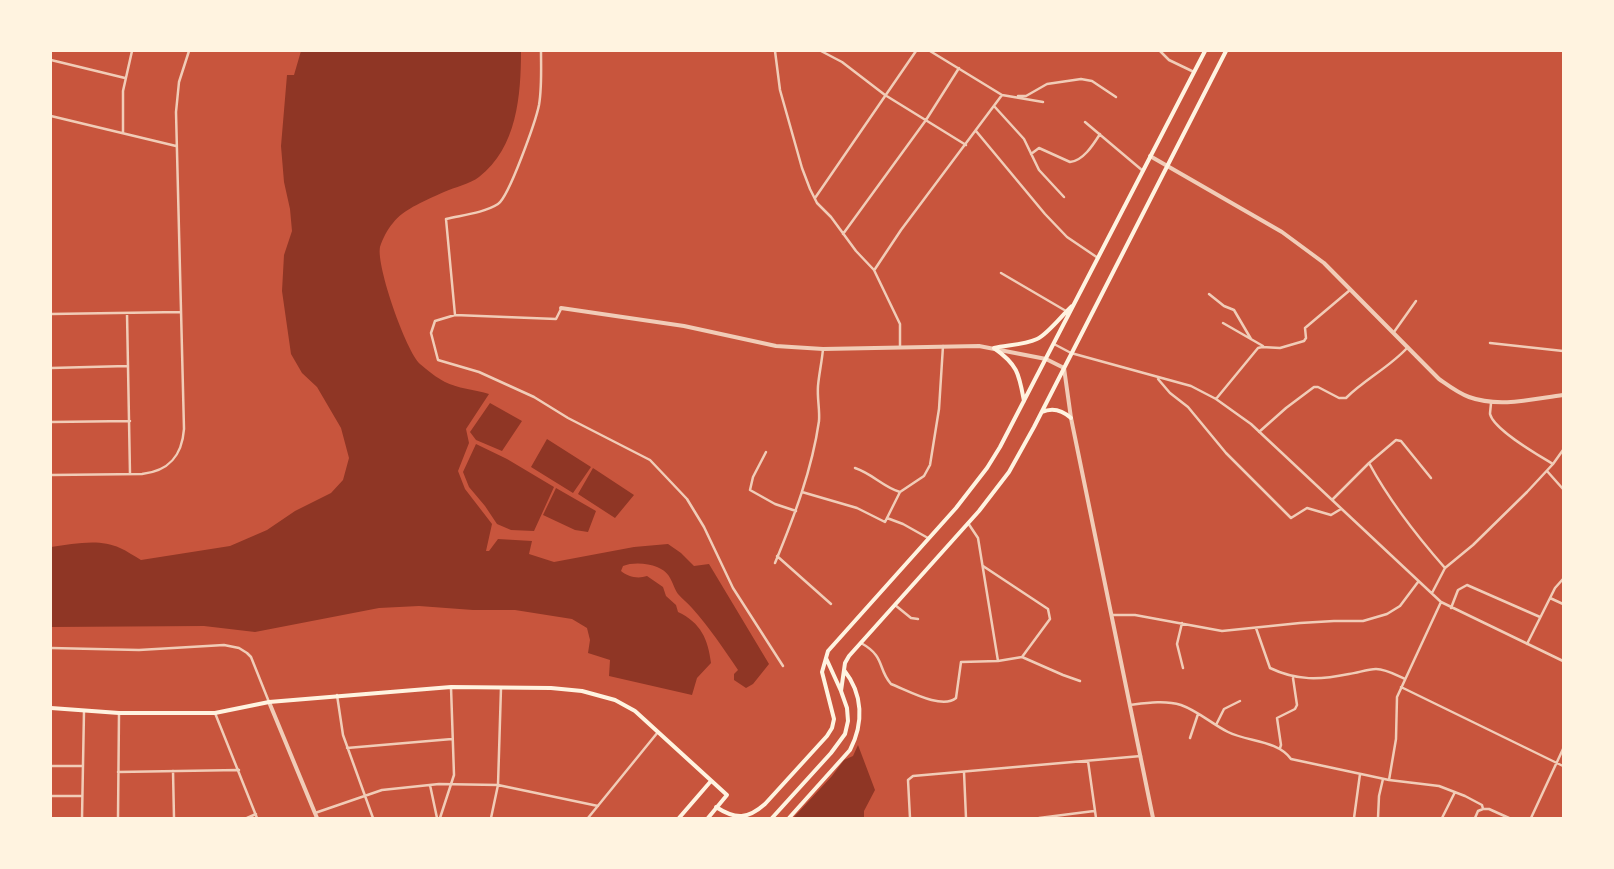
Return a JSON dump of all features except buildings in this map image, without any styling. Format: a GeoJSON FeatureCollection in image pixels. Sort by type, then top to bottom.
{"type":"FeatureCollection","features":[{"type":"Feature","properties":{"kind":"main road"},"geometry":{"type":"LineString","coordinates":[[716,807],[737,816],[746,816],[754,813],[765,804],[827,736],[832,728],[834,719],[822,672],[833,644],[956,508],[987,468],[1024,402],[1205,51]]}},
{"type":"Feature","properties":{"kind":"main road"},"geometry":{"type":"LineString","coordinates":[[841,691],[844,670],[849,656],[968,523],[1009,472],[1042,412],[1226,51]]}},
{"type":"Feature","properties":{"kind":"main road"},"geometry":{"type":"LineString","coordinates":[[994,348],[1036,340],[1047,333],[1075,303]]}},
{"type":"Feature","properties":{"kind":"main road"},"geometry":{"type":"LineString","coordinates":[[994,348],[1008,358],[1020,376],[1024,402]]}},
{"type":"Feature","properties":{"kind":"main road"},"geometry":{"type":"LineString","coordinates":[[1042,412],[1048,409],[1058,410],[1071,418]]}},
{"type":"Feature","properties":{"kind":"main road"},"geometry":{"type":"LineString","coordinates":[[772,818],[831,753],[845,734],[848,721],[847,708],[826,658]]}},
{"type":"Feature","properties":{"kind":"main road"},"geometry":{"type":"LineString","coordinates":[[790,818],[850,750],[855,739],[860,724],[860,714],[853,680],[844,670]]}},
{"type":"Feature","properties":{"kind":"main road"},"geometry":{"type":"LineString","coordinates":[[51,708],[120,713],[215,713],[269,702],[451,687],[551,688],[582,691],[615,700],[635,711],[727,795],[708,818]]}},
{"type":"Feature","properties":{"kind":"main road"},"geometry":{"type":"LineString","coordinates":[[679,818],[711,781]]}},
{"type":"Feature","properties":{"kind":"main road"},"geometry":{"type":"LineString","coordinates":[[754,813],[758,818]]}},
{"type":"Feature","properties":{"kind":"street"},"geometry":{"type":"LineString","coordinates":[[123,132],[122,102],[125,78],[132,51]]}},
{"type":"Feature","properties":{"kind":"street"},"geometry":{"type":"LineString","coordinates":[[51,476],[148,473],[162,469],[177,455],[182,443],[184,429],[177,97],[181,75],[189,51]]}},
{"type":"Feature","properties":{"kind":"street"},"geometry":{"type":"LineString","coordinates":[[455,315],[446,219],[480,211],[500,203],[509,187],[534,122],[539,103],[541,51]]}},
{"type":"Feature","properties":{"kind":"street"},"geometry":{"type":"LineString","coordinates":[[775,51],[780,90],[802,168],[817,203],[874,270],[900,324],[900,347]]}},
{"type":"Feature","properties":{"kind":"street"},"geometry":{"type":"LineString","coordinates":[[821,51],[842,62],[886,95],[966,146]]}},
{"type":"Feature","properties":{"kind":"street"},"geometry":{"type":"LineString","coordinates":[[815,198],[916,51]]}},
{"type":"Feature","properties":{"kind":"street"},"geometry":{"type":"LineString","coordinates":[[930,51],[1002,95],[1043,102]]}},
{"type":"Feature","properties":{"kind":"street"},"geometry":{"type":"LineString","coordinates":[[1160,51],[1169,60],[1194,72]]}},
{"type":"Feature","properties":{"kind":"street"},"geometry":{"type":"LineString","coordinates":[[51,60],[125,78]]}},
{"type":"Feature","properties":{"kind":"street"},"geometry":{"type":"LineString","coordinates":[[843,234],[926,120],[960,68]]}},
{"type":"Feature","properties":{"kind":"street"},"geometry":{"type":"LineString","coordinates":[[1014,97],[1026,96],[1047,84],[1081,79],[1092,81],[1116,97]]}},
{"type":"Feature","properties":{"kind":"street"},"geometry":{"type":"LineString","coordinates":[[874,270],[901,230],[966,146],[1002,95]]}},
{"type":"Feature","properties":{"kind":"street"},"geometry":{"type":"LineString","coordinates":[[994,106],[1019,133],[1042,175],[1064,198]]}},
{"type":"Feature","properties":{"kind":"street"},"geometry":{"type":"LineString","coordinates":[[51,116],[177,146]]}},
{"type":"Feature","properties":{"kind":"street"},"geometry":{"type":"LineString","coordinates":[[1085,122],[1143,171]]}},
{"type":"Feature","properties":{"kind":"street"},"geometry":{"type":"LineString","coordinates":[[976,131],[1045,214],[1067,237],[1098,258]]}},
{"type":"Feature","properties":{"kind":"street"},"geometry":{"type":"LineString","coordinates":[[1031,154],[1039,148],[1070,162],[1075,162],[1086,154],[1100,134]]}},
{"type":"Feature","properties":{"kind":"street"},"geometry":{"type":"LineString","coordinates":[[1150,156],[1282,232],[1324,263],[1439,379],[1450,387],[1469,397],[1491,402],[1508,403],[1563,395]]}},
{"type":"Feature","properties":{"kind":"street"},"geometry":{"type":"LineString","coordinates":[[1000,273],[1066,311]]}},
{"type":"Feature","properties":{"kind":"street"},"geometry":{"type":"LineString","coordinates":[[1216,399],[1258,348],[1280,348],[1304,341],[1306,338],[1305,328],[1351,289]]}},
{"type":"Feature","properties":{"kind":"street"},"geometry":{"type":"LineString","coordinates":[[1209,294],[1235,312],[1251,339]]}},
{"type":"Feature","properties":{"kind":"street"},"geometry":{"type":"LineString","coordinates":[[1394,332],[1416,301]]}},
{"type":"Feature","properties":{"kind":"street"},"geometry":{"type":"LineString","coordinates":[[783,666],[732,588],[704,527],[688,499],[650,460],[510,386],[479,372],[438,360],[431,333],[435,321],[455,315],[556,319],[561,308],[684,326],[776,346],[823,349],[967,345],[994,348],[1046,359],[1064,368],[1071,418],[1153,818]]}},
{"type":"Feature","properties":{"kind":"street"},"geometry":{"type":"LineString","coordinates":[[127,312],[130,474]]}},
{"type":"Feature","properties":{"kind":"street"},"geometry":{"type":"LineString","coordinates":[[51,314],[181,312]]}},
{"type":"Feature","properties":{"kind":"street"},"geometry":{"type":"LineString","coordinates":[[1223,323],[1266,347]]}},
{"type":"Feature","properties":{"kind":"street"},"geometry":{"type":"LineString","coordinates":[[1490,343],[1563,351]]}},
{"type":"Feature","properties":{"kind":"street"},"geometry":{"type":"LineString","coordinates":[[1054,344],[1072,353],[1191,386],[1216,399],[1259,432],[1441,602],[1563,661]]}},
{"type":"Feature","properties":{"kind":"street"},"geometry":{"type":"LineString","coordinates":[[802,492],[857,508],[885,522],[900,492],[924,476],[930,465],[940,409],[943,346]]}},
{"type":"Feature","properties":{"kind":"street"},"geometry":{"type":"LineString","coordinates":[[1259,432],[1314,387],[1318,387],[1339,398],[1346,398],[1356,388],[1396,360],[1408,347]]}},
{"type":"Feature","properties":{"kind":"street"},"geometry":{"type":"LineString","coordinates":[[775,562],[796,511],[815,443],[819,418],[818,386],[823,349]]}},
{"type":"Feature","properties":{"kind":"street"},"geometry":{"type":"LineString","coordinates":[[51,368],[128,366]]}},
{"type":"Feature","properties":{"kind":"street"},"geometry":{"type":"LineString","coordinates":[[1157,378],[1170,393],[1192,411],[1226,454],[1291,518],[1307,508],[1331,515],[1342,509]]}},
{"type":"Feature","properties":{"kind":"street"},"geometry":{"type":"LineString","coordinates":[[1491,402],[1490,414],[1495,424],[1518,442],[1553,464]]}},
{"type":"Feature","properties":{"kind":"street"},"geometry":{"type":"LineString","coordinates":[[51,422],[130,421]]}},
{"type":"Feature","properties":{"kind":"street"},"geometry":{"type":"LineString","coordinates":[[1332,500],[1369,463],[1396,440],[1401,441],[1431,478]]}},
{"type":"Feature","properties":{"kind":"street"},"geometry":{"type":"LineString","coordinates":[[1432,594],[1445,568],[1473,545],[1553,464],[1563,450]]}},
{"type":"Feature","properties":{"kind":"street"},"geometry":{"type":"LineString","coordinates":[[766,452],[753,477],[750,490],[775,504],[796,511]]}},
{"type":"Feature","properties":{"kind":"street"},"geometry":{"type":"LineString","coordinates":[[1369,463],[1385,492],[1445,568]]}},
{"type":"Feature","properties":{"kind":"street"},"geometry":{"type":"LineString","coordinates":[[855,468],[869,473],[882,484],[900,492]]}},
{"type":"Feature","properties":{"kind":"street"},"geometry":{"type":"LineString","coordinates":[[1546,471],[1563,490]]}},
{"type":"Feature","properties":{"kind":"street"},"geometry":{"type":"LineString","coordinates":[[887,518],[903,524],[928,538]]}},
{"type":"Feature","properties":{"kind":"street"},"geometry":{"type":"LineString","coordinates":[[968,523],[978,538],[998,661]]}},
{"type":"Feature","properties":{"kind":"street"},"geometry":{"type":"LineString","coordinates":[[777,556],[831,604]]}},
{"type":"Feature","properties":{"kind":"street"},"geometry":{"type":"LineString","coordinates":[[983,566],[1048,609],[1050,619],[1022,657]]}},
{"type":"Feature","properties":{"kind":"street"},"geometry":{"type":"LineString","coordinates":[[1527,644],[1555,588],[1563,579]]}},
{"type":"Feature","properties":{"kind":"street"},"geometry":{"type":"LineString","coordinates":[[1112,615],[1135,615],[1222,631],[1334,620],[1363,621],[1387,614],[1400,606],[1418,582]]}},
{"type":"Feature","properties":{"kind":"street"},"geometry":{"type":"LineString","coordinates":[[1451,608],[1458,590],[1467,584],[1540,617]]}},
{"type":"Feature","properties":{"kind":"street"},"geometry":{"type":"LineString","coordinates":[[1550,598],[1563,604]]}},
{"type":"Feature","properties":{"kind":"street"},"geometry":{"type":"LineString","coordinates":[[1389,780],[1396,740],[1396,703],[1401,687],[1441,602]]}},
{"type":"Feature","properties":{"kind":"street"},"geometry":{"type":"LineString","coordinates":[[895,604],[911,618],[918,620]]}},
{"type":"Feature","properties":{"kind":"street"},"geometry":{"type":"LineString","coordinates":[[1182,623],[1177,644],[1183,668]]}},
{"type":"Feature","properties":{"kind":"street"},"geometry":{"type":"LineString","coordinates":[[1256,628],[1270,668],[1293,678],[1308,680],[1376,669],[1390,672],[1405,680]]}},
{"type":"Feature","properties":{"kind":"street"},"geometry":{"type":"LineString","coordinates":[[861,643],[871,649],[877,656],[888,680],[892,684],[927,698],[945,702],[954,700],[957,696],[962,662],[998,661],[1022,657],[1063,675],[1080,680]]}},
{"type":"Feature","properties":{"kind":"street"},"geometry":{"type":"LineString","coordinates":[[51,648],[139,650],[224,645],[239,648],[248,653],[316,815],[382,790],[450,784],[498,785],[598,806]]}},
{"type":"Feature","properties":{"kind":"street"},"geometry":{"type":"LineString","coordinates":[[1280,748],[1277,718],[1295,709],[1297,705],[1293,678]]}},
{"type":"Feature","properties":{"kind":"street"},"geometry":{"type":"LineString","coordinates":[[439,818],[454,774],[451,687]]}},
{"type":"Feature","properties":{"kind":"street"},"geometry":{"type":"LineString","coordinates":[[1401,687],[1563,766]]}},
{"type":"Feature","properties":{"kind":"street"},"geometry":{"type":"LineString","coordinates":[[491,818],[498,785],[501,688]]}},
{"type":"Feature","properties":{"kind":"street"},"geometry":{"type":"LineString","coordinates":[[337,695],[343,735],[373,818]]}},
{"type":"Feature","properties":{"kind":"street"},"geometry":{"type":"LineString","coordinates":[[1216,725],[1224,709],[1240,701]]}},
{"type":"Feature","properties":{"kind":"street"},"geometry":{"type":"LineString","coordinates":[[1130,704],[1168,703],[1180,705],[1239,737],[1280,748],[1291,759],[1383,779],[1439,786],[1482,805],[1483,809]]}},
{"type":"Feature","properties":{"kind":"street"},"geometry":{"type":"LineString","coordinates":[[82,818],[84,711]]}},
{"type":"Feature","properties":{"kind":"street"},"geometry":{"type":"LineString","coordinates":[[118,818],[120,713]]}},
{"type":"Feature","properties":{"kind":"street"},"geometry":{"type":"LineString","coordinates":[[215,713],[256,816],[247,818]]}},
{"type":"Feature","properties":{"kind":"street"},"geometry":{"type":"LineString","coordinates":[[1190,738],[1198,714]]}},
{"type":"Feature","properties":{"kind":"street"},"geometry":{"type":"LineString","coordinates":[[588,818],[658,732]]}},
{"type":"Feature","properties":{"kind":"street"},"geometry":{"type":"LineString","coordinates":[[347,748],[452,739]]}},
{"type":"Feature","properties":{"kind":"street"},"geometry":{"type":"LineString","coordinates":[[1531,818],[1563,749]]}},
{"type":"Feature","properties":{"kind":"street"},"geometry":{"type":"LineString","coordinates":[[910,818],[908,780],[917,775],[1141,756]]}},
{"type":"Feature","properties":{"kind":"street"},"geometry":{"type":"LineString","coordinates":[[1088,761],[1096,818]]}},
{"type":"Feature","properties":{"kind":"street"},"geometry":{"type":"LineString","coordinates":[[51,766],[82,766]]}},
{"type":"Feature","properties":{"kind":"street"},"geometry":{"type":"LineString","coordinates":[[118,772],[238,770]]}},
{"type":"Feature","properties":{"kind":"street"},"geometry":{"type":"LineString","coordinates":[[173,771],[174,818]]}},
{"type":"Feature","properties":{"kind":"street"},"geometry":{"type":"LineString","coordinates":[[964,772],[966,818]]}},
{"type":"Feature","properties":{"kind":"street"},"geometry":{"type":"LineString","coordinates":[[1354,818],[1360,774]]}},
{"type":"Feature","properties":{"kind":"street"},"geometry":{"type":"LineString","coordinates":[[1378,818],[1383,779]]}},
{"type":"Feature","properties":{"kind":"street"},"geometry":{"type":"LineString","coordinates":[[430,785],[439,818]]}},
{"type":"Feature","properties":{"kind":"street"},"geometry":{"type":"LineString","coordinates":[[1442,818],[1455,792]]}},
{"type":"Feature","properties":{"kind":"street"},"geometry":{"type":"LineString","coordinates":[[51,796],[82,796]]}},
{"type":"Feature","properties":{"kind":"street"},"geometry":{"type":"LineString","coordinates":[[1475,818],[1478,811],[1483,809],[1489,809],[1509,818]]}},
{"type":"Feature","properties":{"kind":"street"},"geometry":{"type":"LineString","coordinates":[[1039,818],[1095,811]]}},
{"type":"Feature","properties":{"kind":"shaded area"},"geometry":{"type":"Polygon","coordinates":[[[301,51],[521,51],[520,85],[514,120],[502,151],[492,165],[479,177],[467,184],[424,201],[403,213],[387,231],[380,247],[380,257],[393,308],[407,343],[420,364],[435,376],[450,384],[489,394],[466,429],[469,443],[458,471],[465,489],[492,524],[486,551],[489,551],[498,539],[532,541],[529,554],[554,562],[634,547],[668,544],[681,553],[694,566],[709,564],[769,664],[753,684],[746,688],[734,680],[734,674],[738,670],[704,623],[678,594],[666,572],[645,564],[623,566],[621,571],[633,577],[647,576],[663,587],[666,596],[676,605],[678,612],[686,616],[698,627],[708,646],[711,663],[697,678],[692,695],[609,676],[610,660],[588,653],[590,640],[587,628],[572,619],[515,610],[473,610],[419,606],[379,608],[255,632],[204,626],[51,627],[51,547],[95,542],[104,543],[120,548],[141,560],[230,546],[267,530],[295,511],[331,493],[343,480],[349,458],[341,428],[317,387],[302,373],[291,354],[282,291],[284,255],[292,231],[290,209],[284,182],[281,146],[287,75],[294,75],[301,51]]]}},
{"type":"Feature","properties":{"kind":"shaded area"},"geometry":{"type":"Polygon","coordinates":[[[490,403],[522,421],[502,451],[476,440],[470,432],[490,403]]]}},
{"type":"Feature","properties":{"kind":"shaded area"},"geometry":{"type":"Polygon","coordinates":[[[547,439],[591,467],[573,493],[531,467],[547,439]]]}},
{"type":"Feature","properties":{"kind":"shaded area"},"geometry":{"type":"Polygon","coordinates":[[[476,444],[507,459],[554,487],[534,531],[511,530],[497,524],[469,487],[463,472],[476,444]]]}},
{"type":"Feature","properties":{"kind":"shaded area"},"geometry":{"type":"Polygon","coordinates":[[[593,468],[634,495],[615,518],[578,494],[593,468]]]}},
{"type":"Feature","properties":{"kind":"shaded area"},"geometry":{"type":"Polygon","coordinates":[[[556,488],[596,511],[588,532],[575,530],[543,515],[556,488]]]}},
{"type":"Feature","properties":{"kind":"shaded area"},"geometry":{"type":"Polygon","coordinates":[[[858,745],[875,790],[864,811],[864,818],[793,818],[832,776],[844,760],[853,756],[858,745]]]}}]}
